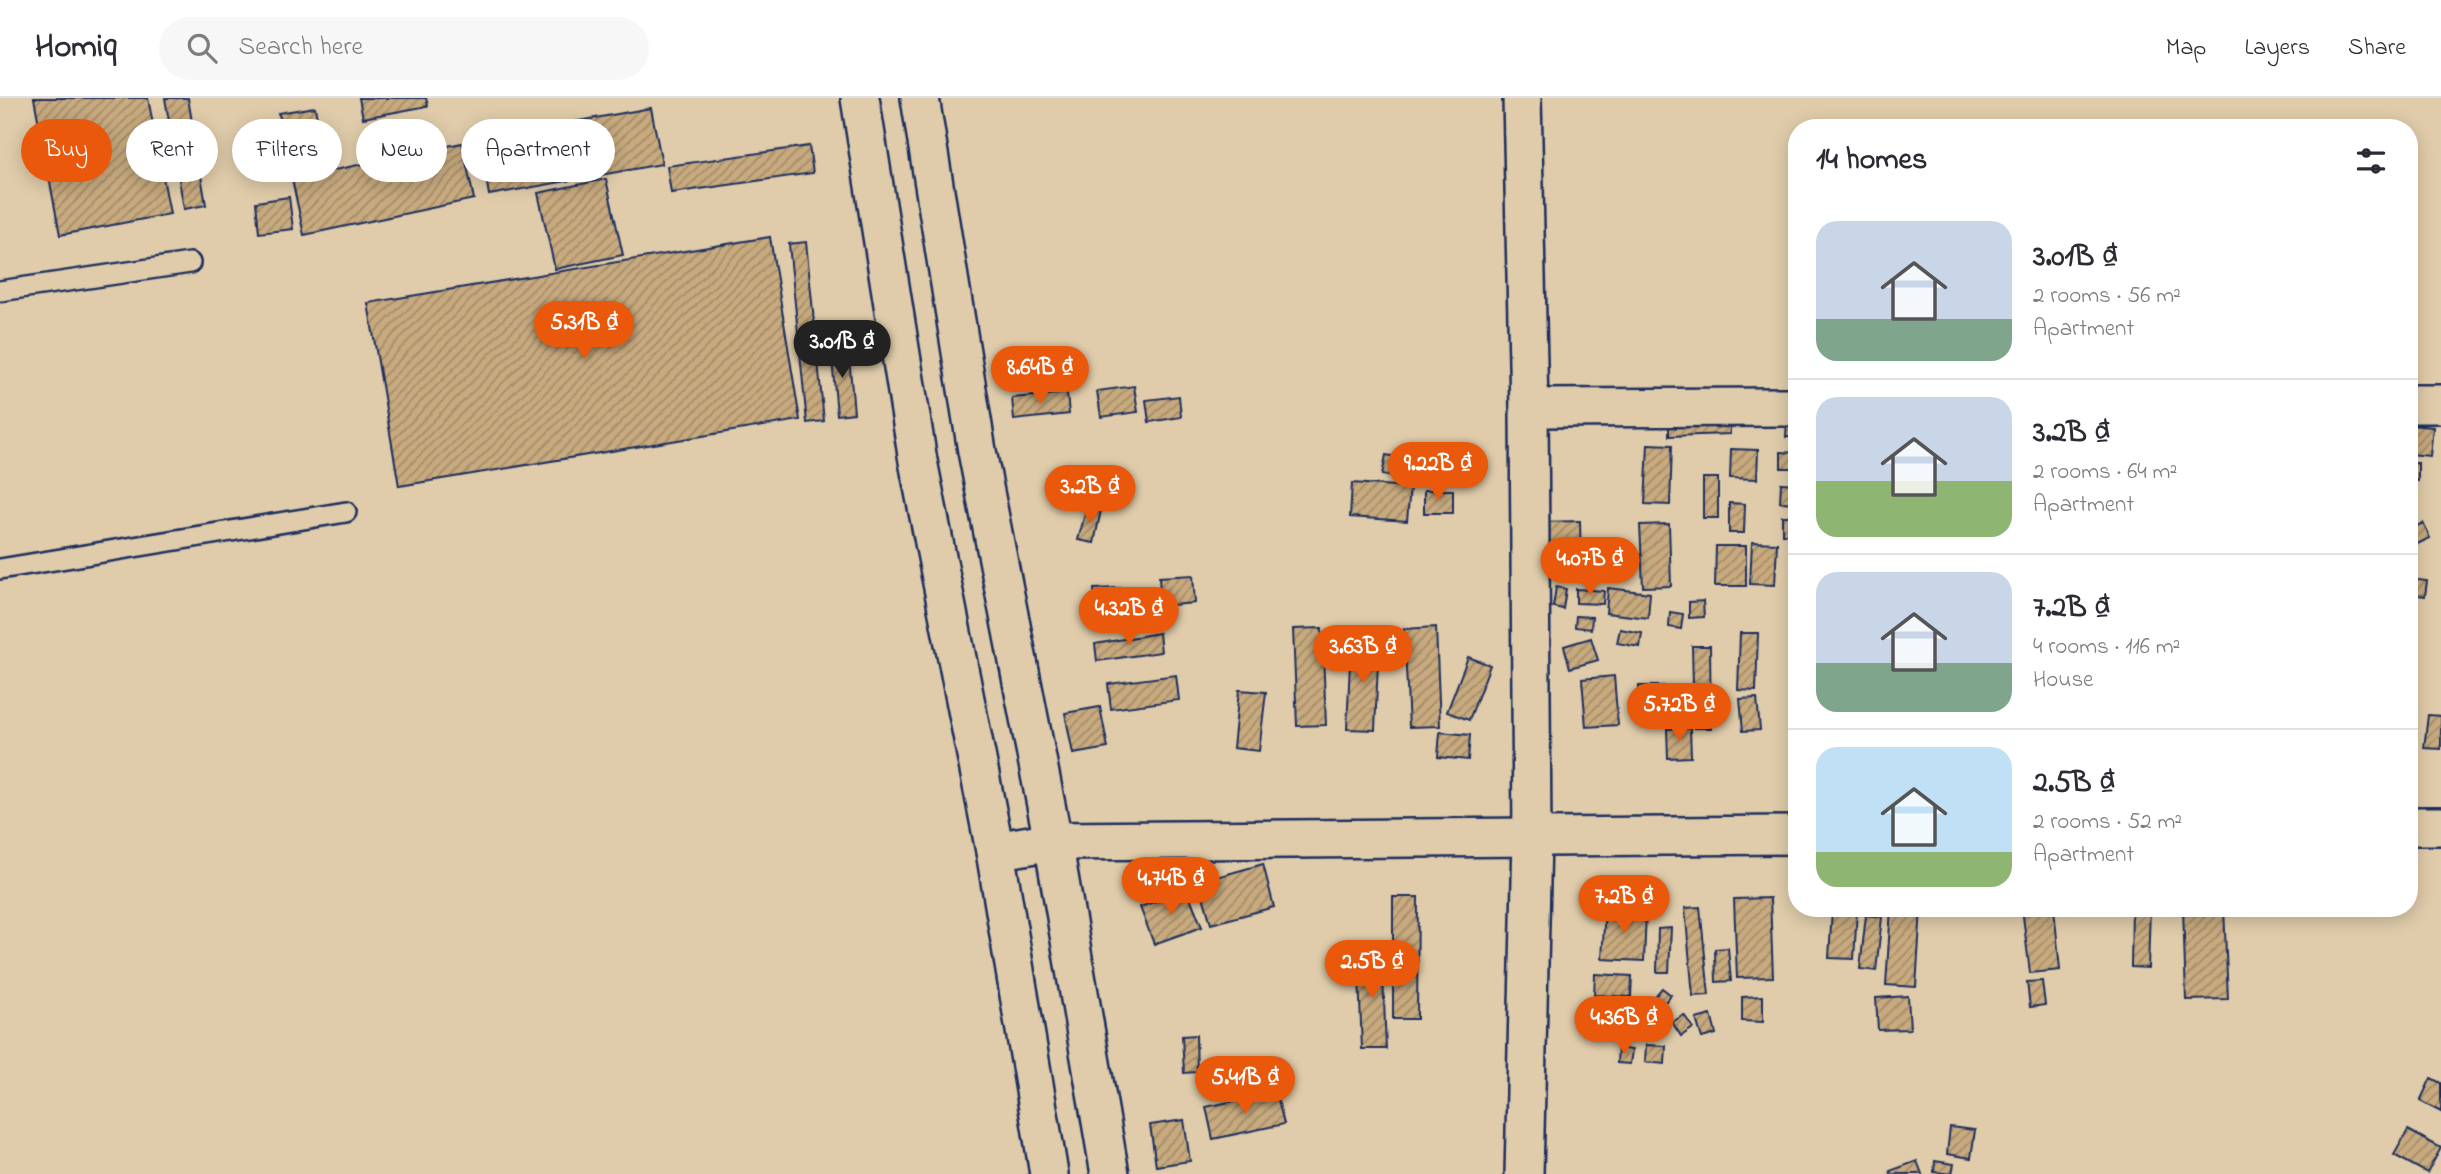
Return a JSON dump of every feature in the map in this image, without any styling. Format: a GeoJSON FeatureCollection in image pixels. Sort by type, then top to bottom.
{"type":"FeatureCollection","features":[{"type":"Feature","properties":{"kind":"street"},"geometry":{"type":"LineString","coordinates":[[860,98],[918,461],[995,851],[1049,1174]]}},
{"type":"Feature","properties":{"kind":"street"},"geometry":{"type":"LineString","coordinates":[[920,98],[977,451],[1054,841],[1110,1174]]}},
{"type":"Feature","properties":{"kind":"street"},"geometry":{"type":"LineString","coordinates":[[1522,98],[1529,408],[1532,839],[1524,1174]]}},
{"type":"Feature","properties":{"kind":"street"},"geometry":{"type":"LineString","coordinates":[[2418,404],[2441,404]]}},
{"type":"Feature","properties":{"kind":"street"},"geometry":{"type":"LineString","coordinates":[[1529,408],[1788,407]]}},
{"type":"Feature","properties":{"kind":"street"},"geometry":{"type":"LineString","coordinates":[[2418,826],[2441,826]]}},
{"type":"Feature","properties":{"kind":"street"},"geometry":{"type":"LineString","coordinates":[[995,851],[1054,841],[1788,835]]}},
{"type":"Feature","properties":{"kind":"lane"},"geometry":{"type":"LineString","coordinates":[[0,291],[190,262]]}},
{"type":"Feature","properties":{"kind":"lane"},"geometry":{"type":"LineString","coordinates":[[0,569],[346,512]]}},
{"type":"Feature","properties":{"kind":"building"},"geometry":{"type":"Polygon","coordinates":[[[34,98],[148,98],[152,119],[126,119],[126,182],[164,182],[170,214],[60,235],[50,182],[112,182],[112,119],[38,119],[34,98]]]}},
{"type":"Feature","properties":{"kind":"building"},"geometry":{"type":"Polygon","coordinates":[[[165,98],[188,98],[192,119],[169,119],[165,98]]]}},
{"type":"Feature","properties":{"kind":"building"},"geometry":{"type":"Polygon","coordinates":[[[359,98],[426,98],[428,106],[363,118],[359,98]]]}},
{"type":"Feature","properties":{"kind":"building"},"geometry":{"type":"Polygon","coordinates":[[[315,107],[317,119],[281,119],[278,113],[315,107]]]}},
{"type":"Feature","properties":{"kind":"building"},"geometry":{"type":"Polygon","coordinates":[[[651,108],[662,164],[615,172],[615,119],[590,119],[651,108]]]}},
{"type":"Feature","properties":{"kind":"building"},"geometry":{"type":"Polygon","coordinates":[[[461,143],[461,182],[470,182],[474,199],[304,235],[293,182],[342,182],[342,168],[356,165],[356,182],[447,182],[447,146],[461,143]]]}},
{"type":"Feature","properties":{"kind":"building"},"geometry":{"type":"Polygon","coordinates":[[[809,146],[813,173],[671,193],[667,166],[809,146]]]}},
{"type":"Feature","properties":{"kind":"building"},"geometry":{"type":"Polygon","coordinates":[[[179,182],[202,182],[206,205],[184,209],[179,182]]]}},
{"type":"Feature","properties":{"kind":"building"},"geometry":{"type":"Polygon","coordinates":[[[487,182],[562,182],[489,195],[487,182]]]}},
{"type":"Feature","properties":{"kind":"building"},"geometry":{"type":"Polygon","coordinates":[[[591,182],[607,182],[623,255],[555,269],[538,193],[591,182]]]}},
{"type":"Feature","properties":{"kind":"building"},"geometry":{"type":"Polygon","coordinates":[[[289,197],[293,229],[259,233],[256,202],[289,197]]]}},
{"type":"Feature","properties":{"kind":"building"},"geometry":{"type":"Polygon","coordinates":[[[770,237],[800,420],[399,486],[368,303],[770,237]]]}},
{"type":"Feature","properties":{"kind":"building"},"geometry":{"type":"Polygon","coordinates":[[[806,242],[824,421],[807,423],[789,244],[806,242]]]}},
{"type":"Feature","properties":{"kind":"building"},"geometry":{"type":"Polygon","coordinates":[[[848,345],[854,413],[837,415],[831,347],[848,345]]]}},
{"type":"Feature","properties":{"kind":"building"},"geometry":{"type":"Polygon","coordinates":[[[1134,386],[1138,412],[1101,417],[1097,391],[1134,386]]]}},
{"type":"Feature","properties":{"kind":"building"},"geometry":{"type":"Polygon","coordinates":[[[1067,393],[1069,414],[1014,420],[1012,398],[1067,393]]]}},
{"type":"Feature","properties":{"kind":"building"},"geometry":{"type":"Polygon","coordinates":[[[1179,396],[1181,417],[1149,422],[1146,400],[1179,396]]]}},
{"type":"Feature","properties":{"kind":"building"},"geometry":{"type":"Polygon","coordinates":[[[1730,416],[1730,434],[1669,436],[1669,418],[1730,416]]]}},
{"type":"Feature","properties":{"kind":"building"},"geometry":{"type":"Polygon","coordinates":[[[2418,426],[2433,427],[2430,456],[2418,455],[2418,426]]]}},
{"type":"Feature","properties":{"kind":"building"},"geometry":{"type":"Polygon","coordinates":[[[1423,441],[1465,447],[1461,473],[1419,466],[1423,441]]]}},
{"type":"Feature","properties":{"kind":"building"},"geometry":{"type":"Polygon","coordinates":[[[1648,444],[1672,445],[1670,505],[1645,504],[1648,444]]]}},
{"type":"Feature","properties":{"kind":"building"},"geometry":{"type":"Polygon","coordinates":[[[1731,449],[1758,450],[1757,479],[1730,478],[1731,449]]]}},
{"type":"Feature","properties":{"kind":"building"},"geometry":{"type":"Polygon","coordinates":[[[1781,452],[1788,452],[1788,468],[1781,468],[1781,452]]]}},
{"type":"Feature","properties":{"kind":"building"},"geometry":{"type":"Polygon","coordinates":[[[1386,455],[1411,460],[1408,480],[1382,475],[1386,455]]]}},
{"type":"Feature","properties":{"kind":"building"},"geometry":{"type":"Polygon","coordinates":[[[1703,478],[1718,478],[1718,518],[1703,518],[1703,478]]]}},
{"type":"Feature","properties":{"kind":"building"},"geometry":{"type":"Polygon","coordinates":[[[1352,483],[1410,487],[1407,521],[1350,517],[1352,483]]]}},
{"type":"Feature","properties":{"kind":"building"},"geometry":{"type":"Polygon","coordinates":[[[1781,483],[1788,483],[1788,502],[1780,502],[1781,483]]]}},
{"type":"Feature","properties":{"kind":"building"},"geometry":{"type":"Polygon","coordinates":[[[1424,490],[1453,490],[1453,513],[1424,513],[1424,490]]]}},
{"type":"Feature","properties":{"kind":"building"},"geometry":{"type":"Polygon","coordinates":[[[1729,503],[1745,504],[1744,533],[1729,533],[1729,503]]]}},
{"type":"Feature","properties":{"kind":"building"},"geometry":{"type":"Polygon","coordinates":[[[1087,507],[1101,510],[1094,543],[1078,540],[1087,507]]]}},
{"type":"Feature","properties":{"kind":"building"},"geometry":{"type":"Polygon","coordinates":[[[1782,516],[1788,516],[1788,534],[1782,534],[1782,516]]]}},
{"type":"Feature","properties":{"kind":"building"},"geometry":{"type":"Polygon","coordinates":[[[1580,521],[1581,563],[1541,563],[1540,522],[1580,521]]]}},
{"type":"Feature","properties":{"kind":"building"},"geometry":{"type":"Polygon","coordinates":[[[2423,523],[2430,538],[2418,544],[2418,525],[2423,523]]]}},
{"type":"Feature","properties":{"kind":"building"},"geometry":{"type":"Polygon","coordinates":[[[1669,524],[1671,586],[1643,587],[1640,525],[1669,524]]]}},
{"type":"Feature","properties":{"kind":"building"},"geometry":{"type":"Polygon","coordinates":[[[1752,542],[1777,543],[1775,585],[1750,584],[1752,542]]]}},
{"type":"Feature","properties":{"kind":"building"},"geometry":{"type":"Polygon","coordinates":[[[1716,546],[1746,546],[1746,586],[1715,586],[1716,546]]]}},
{"type":"Feature","properties":{"kind":"building"},"geometry":{"type":"Polygon","coordinates":[[[1193,575],[1195,603],[1161,606],[1159,577],[1193,575]]]}},
{"type":"Feature","properties":{"kind":"building"},"geometry":{"type":"Polygon","coordinates":[[[2418,580],[2427,581],[2425,596],[2418,595],[2418,580]]]}},
{"type":"Feature","properties":{"kind":"building"},"geometry":{"type":"Polygon","coordinates":[[[1147,587],[1147,615],[1096,617],[1094,589],[1147,587]]]}},
{"type":"Feature","properties":{"kind":"building"},"geometry":{"type":"Polygon","coordinates":[[[1556,587],[1566,589],[1563,609],[1553,607],[1556,587]]]}},
{"type":"Feature","properties":{"kind":"building"},"geometry":{"type":"Polygon","coordinates":[[[1608,588],[1650,593],[1648,618],[1606,613],[1608,588]]]}},
{"type":"Feature","properties":{"kind":"building"},"geometry":{"type":"Polygon","coordinates":[[[1576,589],[1604,591],[1603,604],[1576,603],[1576,589]]]}},
{"type":"Feature","properties":{"kind":"building"},"geometry":{"type":"Polygon","coordinates":[[[1703,601],[1704,617],[1689,618],[1689,602],[1703,601]]]}},
{"type":"Feature","properties":{"kind":"building"},"geometry":{"type":"Polygon","coordinates":[[[1670,612],[1683,614],[1681,629],[1669,627],[1670,612]]]}},
{"type":"Feature","properties":{"kind":"building"},"geometry":{"type":"Polygon","coordinates":[[[1576,616],[1592,617],[1591,629],[1575,627],[1576,616]]]}},
{"type":"Feature","properties":{"kind":"building"},"geometry":{"type":"Polygon","coordinates":[[[1436,627],[1440,726],[1409,727],[1404,629],[1436,627]]]}},
{"type":"Feature","properties":{"kind":"building"},"geometry":{"type":"Polygon","coordinates":[[[1322,628],[1326,725],[1297,726],[1293,629],[1322,628]]]}},
{"type":"Feature","properties":{"kind":"building"},"geometry":{"type":"Polygon","coordinates":[[[1620,629],[1642,633],[1640,647],[1617,643],[1620,629]]]}},
{"type":"Feature","properties":{"kind":"building"},"geometry":{"type":"Polygon","coordinates":[[[1159,633],[1161,652],[1097,661],[1095,644],[1159,633]]]}},
{"type":"Feature","properties":{"kind":"building"},"geometry":{"type":"Polygon","coordinates":[[[1740,633],[1758,633],[1756,691],[1738,690],[1740,633]]]}},
{"type":"Feature","properties":{"kind":"building"},"geometry":{"type":"Polygon","coordinates":[[[1591,638],[1598,660],[1570,668],[1564,646],[1591,638]]]}},
{"type":"Feature","properties":{"kind":"building"},"geometry":{"type":"Polygon","coordinates":[[[1351,640],[1379,641],[1375,730],[1347,729],[1351,640]]]}},
{"type":"Feature","properties":{"kind":"building"},"geometry":{"type":"Polygon","coordinates":[[[1692,646],[1710,646],[1711,728],[1694,728],[1692,646]]]}},
{"type":"Feature","properties":{"kind":"building"},"geometry":{"type":"Polygon","coordinates":[[[1468,657],[1490,665],[1469,720],[1447,712],[1468,657]]]}},
{"type":"Feature","properties":{"kind":"building"},"geometry":{"type":"Polygon","coordinates":[[[1176,675],[1179,700],[1111,709],[1108,684],[1176,675]]]}},
{"type":"Feature","properties":{"kind":"building"},"geometry":{"type":"Polygon","coordinates":[[[1614,676],[1618,725],[1586,727],[1582,679],[1614,676]]]}},
{"type":"Feature","properties":{"kind":"building"},"geometry":{"type":"Polygon","coordinates":[[[1639,686],[1664,686],[1664,714],[1639,714],[1639,686]]]}},
{"type":"Feature","properties":{"kind":"building"},"geometry":{"type":"Polygon","coordinates":[[[1239,690],[1266,692],[1259,751],[1233,748],[1239,690]]]}},
{"type":"Feature","properties":{"kind":"building"},"geometry":{"type":"Polygon","coordinates":[[[1757,698],[1760,730],[1743,731],[1740,699],[1757,698]]]}},
{"type":"Feature","properties":{"kind":"building"},"geometry":{"type":"Polygon","coordinates":[[[1100,707],[1108,748],[1073,754],[1065,713],[1100,707]]]}},
{"type":"Feature","properties":{"kind":"building"},"geometry":{"type":"Polygon","coordinates":[[[2428,715],[2441,716],[2441,749],[2424,748],[2428,715]]]}},
{"type":"Feature","properties":{"kind":"building"},"geometry":{"type":"Polygon","coordinates":[[[1690,728],[1691,757],[1668,758],[1667,729],[1690,728]]]}},
{"type":"Feature","properties":{"kind":"building"},"geometry":{"type":"Polygon","coordinates":[[[1440,732],[1470,735],[1468,760],[1438,757],[1440,732]]]}},
{"type":"Feature","properties":{"kind":"building"},"geometry":{"type":"Polygon","coordinates":[[[1263,864],[1274,907],[1211,924],[1199,882],[1263,864]]]}},
{"type":"Feature","properties":{"kind":"building"},"geometry":{"type":"Polygon","coordinates":[[[1187,890],[1202,927],[1154,944],[1140,907],[1187,890]]]}},
{"type":"Feature","properties":{"kind":"building"},"geometry":{"type":"Polygon","coordinates":[[[1393,897],[1418,897],[1417,1019],[1393,1019],[1393,897]]]}},
{"type":"Feature","properties":{"kind":"building"},"geometry":{"type":"Polygon","coordinates":[[[1770,898],[1773,977],[1737,978],[1734,899],[1770,898]]]}},
{"type":"Feature","properties":{"kind":"building"},"geometry":{"type":"Polygon","coordinates":[[[1700,907],[1709,995],[1693,996],[1685,908],[1700,907]]]}},
{"type":"Feature","properties":{"kind":"building"},"geometry":{"type":"Polygon","coordinates":[[[1605,909],[1646,912],[1644,961],[1602,959],[1605,909]]]}},
{"type":"Feature","properties":{"kind":"building"},"geometry":{"type":"Polygon","coordinates":[[[1832,917],[1857,917],[1854,959],[1829,958],[1832,917]]]}},
{"type":"Feature","properties":{"kind":"building"},"geometry":{"type":"Polygon","coordinates":[[[1866,917],[1882,917],[1876,971],[1860,969],[1866,917]]]}},
{"type":"Feature","properties":{"kind":"building"},"geometry":{"type":"Polygon","coordinates":[[[1890,917],[1920,917],[1916,987],[1886,985],[1890,917]]]}},
{"type":"Feature","properties":{"kind":"building"},"geometry":{"type":"Polygon","coordinates":[[[2023,917],[2055,917],[2060,970],[2030,973],[2023,917]]]}},
{"type":"Feature","properties":{"kind":"building"},"geometry":{"type":"Polygon","coordinates":[[[2132,917],[2150,917],[2148,968],[2131,967],[2132,917]]]}},
{"type":"Feature","properties":{"kind":"building"},"geometry":{"type":"Polygon","coordinates":[[[2183,917],[2224,917],[2228,999],[2186,1000],[2183,917]]]}},
{"type":"Feature","properties":{"kind":"building"},"geometry":{"type":"Polygon","coordinates":[[[1671,928],[1669,972],[1657,972],[1658,929],[1671,928]]]}},
{"type":"Feature","properties":{"kind":"building"},"geometry":{"type":"Polygon","coordinates":[[[1728,948],[1731,981],[1716,982],[1715,949],[1728,948]]]}},
{"type":"Feature","properties":{"kind":"building"},"geometry":{"type":"Polygon","coordinates":[[[1382,951],[1386,1049],[1362,1049],[1358,952],[1382,951]]]}},
{"type":"Feature","properties":{"kind":"building"},"geometry":{"type":"Polygon","coordinates":[[[1595,974],[1632,976],[1631,997],[1594,995],[1595,974]]]}},
{"type":"Feature","properties":{"kind":"building"},"geometry":{"type":"Polygon","coordinates":[[[2042,981],[2045,1005],[2030,1007],[2027,982],[2042,981]]]}},
{"type":"Feature","properties":{"kind":"building"},"geometry":{"type":"Polygon","coordinates":[[[1662,988],[1671,995],[1661,1007],[1652,1000],[1662,988]]]}},
{"type":"Feature","properties":{"kind":"building"},"geometry":{"type":"Polygon","coordinates":[[[1763,996],[1763,1022],[1742,1021],[1742,997],[1763,996]]]}},
{"type":"Feature","properties":{"kind":"building"},"geometry":{"type":"Polygon","coordinates":[[[1908,996],[1910,1029],[1878,1030],[1876,998],[1908,996]]]}},
{"type":"Feature","properties":{"kind":"building"},"geometry":{"type":"Polygon","coordinates":[[[1613,1010],[1614,1022],[1594,1023],[1593,1011],[1613,1010]]]}},
{"type":"Feature","properties":{"kind":"building"},"geometry":{"type":"Polygon","coordinates":[[[1684,1015],[1693,1028],[1681,1036],[1672,1022],[1684,1015]]]}},
{"type":"Feature","properties":{"kind":"building"},"geometry":{"type":"Polygon","coordinates":[[[1711,1015],[1716,1034],[1702,1038],[1696,1019],[1711,1015]]]}},
{"type":"Feature","properties":{"kind":"building"},"geometry":{"type":"Polygon","coordinates":[[[1196,1035],[1197,1072],[1184,1073],[1182,1036],[1196,1035]]]}},
{"type":"Feature","properties":{"kind":"building"},"geometry":{"type":"Polygon","coordinates":[[[1646,1045],[1666,1046],[1665,1064],[1645,1062],[1646,1045]]]}},
{"type":"Feature","properties":{"kind":"building"},"geometry":{"type":"Polygon","coordinates":[[[1618,1048],[1632,1050],[1630,1064],[1617,1063],[1618,1048]]]}},
{"type":"Feature","properties":{"kind":"building"},"geometry":{"type":"Polygon","coordinates":[[[2431,1078],[2441,1083],[2441,1112],[2420,1101],[2431,1078]]]}},
{"type":"Feature","properties":{"kind":"building"},"geometry":{"type":"Polygon","coordinates":[[[1276,1092],[1284,1124],[1213,1139],[1206,1107],[1276,1092]]]}},
{"type":"Feature","properties":{"kind":"building"},"geometry":{"type":"Polygon","coordinates":[[[1184,1120],[1190,1161],[1156,1166],[1150,1125],[1184,1120]]]}},
{"type":"Feature","properties":{"kind":"building"},"geometry":{"type":"Polygon","coordinates":[[[1950,1127],[1975,1130],[1971,1158],[1947,1154],[1950,1127]]]}},
{"type":"Feature","properties":{"kind":"building"},"geometry":{"type":"Polygon","coordinates":[[[2408,1130],[2441,1148],[2427,1173],[2394,1155],[2408,1130]]]}},
{"type":"Feature","properties":{"kind":"building"},"geometry":{"type":"Polygon","coordinates":[[[1917,1161],[1922,1174],[1891,1174],[1890,1171],[1917,1161]]]}},
{"type":"Feature","properties":{"kind":"building"},"geometry":{"type":"Polygon","coordinates":[[[1935,1161],[1954,1164],[1952,1174],[1934,1172],[1935,1161]]]}}]}
